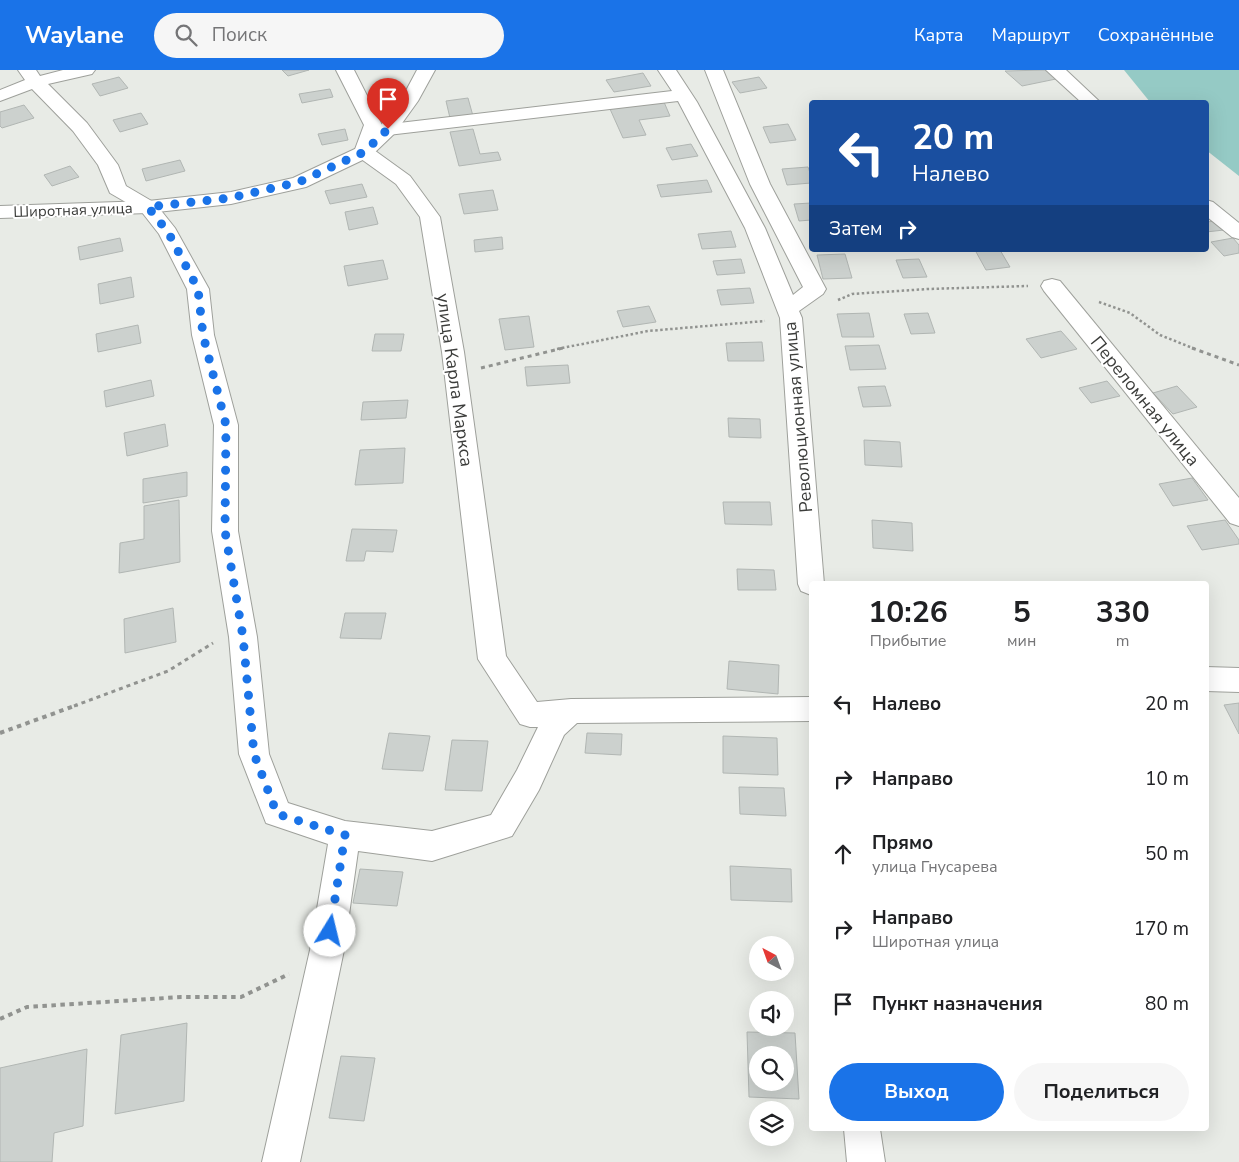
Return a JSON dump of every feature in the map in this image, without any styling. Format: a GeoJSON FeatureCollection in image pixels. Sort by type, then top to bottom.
{"type":"FeatureCollection","features":[{"type":"Feature","properties":{"kind":"street"},"geometry":{"type":"LineString","coordinates":[[0,96],[31,76],[86,70]]}},
{"type":"Feature","properties":{"kind":"street"},"geometry":{"type":"LineString","coordinates":[[345,70],[373,126],[364,152]]}},
{"type":"Feature","properties":{"kind":"street","name":"Широтная улица"},"geometry":{"type":"LineString","coordinates":[[0,212],[148,207],[230,198],[299,182],[364,152],[388,129],[409,101],[426,70]]}},
{"type":"Feature","properties":{"kind":"street","name":"Революционная улица"},"geometry":{"type":"LineString","coordinates":[[667,70],[688,102],[755,228],[789,314],[812,581]]}},
{"type":"Feature","properties":{"kind":"street"},"geometry":{"type":"LineString","coordinates":[[714,70],[760,184],[815,289],[789,314]]}},
{"type":"Feature","properties":{"kind":"street"},"geometry":{"type":"LineString","coordinates":[[1056,70],[1088,100]]}},
{"type":"Feature","properties":{"kind":"street"},"geometry":{"type":"LineString","coordinates":[[31,76],[80,127],[108,165],[117,189],[148,207],[168,232],[198,289],[203,335],[226,425],[225,531],[241,626],[254,754],[277,814],[345,835],[432,846],[501,826],[528,780],[552,726],[571,711],[809,709]]}},
{"type":"Feature","properties":{"kind":"street"},"geometry":{"type":"LineString","coordinates":[[388,129],[683,95]]}},
{"type":"Feature","properties":{"kind":"street","name":"улица Карла Маркса"},"geometry":{"type":"LineString","coordinates":[[364,152],[403,180],[430,217],[456,374],[492,659],[530,715],[571,711]]}},
{"type":"Feature","properties":{"kind":"street"},"geometry":{"type":"LineString","coordinates":[[1209,208],[1239,233]]}},
{"type":"Feature","properties":{"kind":"street","name":"Переломная улица"},"geometry":{"type":"LineString","coordinates":[[1052,286],[1239,516]]}},
{"type":"Feature","properties":{"kind":"street"},"geometry":{"type":"LineString","coordinates":[[1209,679],[1239,680]]}},
{"type":"Feature","properties":{"kind":"street"},"geometry":{"type":"LineString","coordinates":[[281,1162],[327,950],[345,835]]}},
{"type":"Feature","properties":{"kind":"street"},"geometry":{"type":"LineString","coordinates":[[862,1131],[866,1162]]}},
{"type":"Feature","properties":{"kind":"path"},"geometry":{"type":"LineString","coordinates":[[456,374],[548,351],[648,331],[789,314],[852,294],[928,289],[1052,286],[1130,313],[1160,335],[1239,365]]}},
{"type":"Feature","properties":{"kind":"path"},"geometry":{"type":"LineString","coordinates":[[0,733],[168,671],[241,626]]}},
{"type":"Feature","properties":{"kind":"path"},"geometry":{"type":"LineString","coordinates":[[0,1019],[27,1007],[181,997],[241,997],[310,964],[327,950]]}},
{"type":"Feature","properties":{"kind":"water"},"geometry":{"type":"Polygon","coordinates":[[[1124,70],[1239,70],[1239,176],[1209,152],[1209,100],[1148,100],[1124,70]]]}},
{"type":"Feature","properties":{"kind":"building"},"geometry":{"type":"Polygon","coordinates":[[[282,70],[309,70],[288,76],[282,70]]]}},
{"type":"Feature","properties":{"kind":"building"},"geometry":{"type":"Polygon","coordinates":[[[1046,70],[1056,79],[1022,86],[1005,71],[1046,70]]]}},
{"type":"Feature","properties":{"kind":"building"},"geometry":{"type":"Polygon","coordinates":[[[643,73],[651,86],[614,92],[606,80],[643,73]]]}},
{"type":"Feature","properties":{"kind":"building"},"geometry":{"type":"Polygon","coordinates":[[[119,77],[128,88],[100,96],[92,84],[119,77]]]}},
{"type":"Feature","properties":{"kind":"building"},"geometry":{"type":"Polygon","coordinates":[[[759,77],[767,88],[740,93],[732,82],[759,77]]]}},
{"type":"Feature","properties":{"kind":"building"},"geometry":{"type":"Polygon","coordinates":[[[330,89],[333,97],[302,103],[299,94],[330,89]]]}},
{"type":"Feature","properties":{"kind":"building"},"geometry":{"type":"Polygon","coordinates":[[[468,98],[473,116],[450,118],[446,101],[468,98]]]}},
{"type":"Feature","properties":{"kind":"building"},"geometry":{"type":"Polygon","coordinates":[[[664,102],[670,116],[639,120],[646,135],[623,138],[610,109],[664,102]]]}},
{"type":"Feature","properties":{"kind":"building"},"geometry":{"type":"Polygon","coordinates":[[[24,105],[34,118],[2,128],[0,126],[0,112],[24,105]]]}},
{"type":"Feature","properties":{"kind":"building"},"geometry":{"type":"Polygon","coordinates":[[[141,113],[148,124],[120,132],[113,120],[141,113]]]}},
{"type":"Feature","properties":{"kind":"building"},"geometry":{"type":"Polygon","coordinates":[[[788,124],[796,140],[770,143],[763,127],[788,124]]]}},
{"type":"Feature","properties":{"kind":"building"},"geometry":{"type":"Polygon","coordinates":[[[345,129],[348,140],[322,145],[318,134],[345,129]]]}},
{"type":"Feature","properties":{"kind":"building"},"geometry":{"type":"Polygon","coordinates":[[[473,129],[480,154],[498,152],[501,160],[459,166],[450,132],[473,129]]]}},
{"type":"Feature","properties":{"kind":"building"},"geometry":{"type":"Polygon","coordinates":[[[691,144],[698,156],[672,160],[666,148],[691,144]]]}},
{"type":"Feature","properties":{"kind":"building"},"geometry":{"type":"Polygon","coordinates":[[[180,160],[185,171],[146,181],[142,169],[180,160]]]}},
{"type":"Feature","properties":{"kind":"building"},"geometry":{"type":"Polygon","coordinates":[[[70,166],[79,177],[52,186],[44,175],[70,166]]]}},
{"type":"Feature","properties":{"kind":"building"},"geometry":{"type":"Polygon","coordinates":[[[808,167],[809,183],[787,185],[782,169],[808,167]]]}},
{"type":"Feature","properties":{"kind":"building"},"geometry":{"type":"Polygon","coordinates":[[[707,180],[712,192],[661,197],[657,185],[707,180]]]}},
{"type":"Feature","properties":{"kind":"building"},"geometry":{"type":"Polygon","coordinates":[[[362,184],[367,197],[330,204],[325,191],[362,184]]]}},
{"type":"Feature","properties":{"kind":"building"},"geometry":{"type":"Polygon","coordinates":[[[493,190],[498,210],[464,214],[459,194],[493,190]]]}},
{"type":"Feature","properties":{"kind":"building"},"geometry":{"type":"Polygon","coordinates":[[[809,203],[809,220],[799,221],[794,204],[809,203]]]}},
{"type":"Feature","properties":{"kind":"building"},"geometry":{"type":"Polygon","coordinates":[[[373,207],[378,224],[349,230],[345,212],[373,207]]]}},
{"type":"Feature","properties":{"kind":"building"},"geometry":{"type":"Polygon","coordinates":[[[1217,221],[1224,230],[1209,232],[1209,222],[1217,221]]]}},
{"type":"Feature","properties":{"kind":"building"},"geometry":{"type":"Polygon","coordinates":[[[731,231],[736,247],[702,249],[698,234],[731,231]]]}},
{"type":"Feature","properties":{"kind":"building"},"geometry":{"type":"Polygon","coordinates":[[[502,237],[503,249],[475,252],[474,240],[502,237]]]}},
{"type":"Feature","properties":{"kind":"building"},"geometry":{"type":"Polygon","coordinates":[[[120,238],[123,251],[80,260],[78,247],[120,238]]]}},
{"type":"Feature","properties":{"kind":"building"},"geometry":{"type":"Polygon","coordinates":[[[1233,238],[1239,245],[1239,253],[1224,256],[1211,242],[1233,238]]]}},
{"type":"Feature","properties":{"kind":"building"},"geometry":{"type":"Polygon","coordinates":[[[976,252],[1001,252],[1010,267],[986,270],[976,252]]]}},
{"type":"Feature","properties":{"kind":"building"},"geometry":{"type":"Polygon","coordinates":[[[845,254],[852,278],[823,279],[817,255],[845,254]]]}},
{"type":"Feature","properties":{"kind":"building"},"geometry":{"type":"Polygon","coordinates":[[[741,259],[745,273],[717,275],[713,261],[741,259]]]}},
{"type":"Feature","properties":{"kind":"building"},"geometry":{"type":"Polygon","coordinates":[[[919,259],[927,277],[903,278],[896,260],[919,259]]]}},
{"type":"Feature","properties":{"kind":"building"},"geometry":{"type":"Polygon","coordinates":[[[383,260],[388,279],[348,286],[344,266],[383,260]]]}},
{"type":"Feature","properties":{"kind":"building"},"geometry":{"type":"Polygon","coordinates":[[[131,277],[134,297],[100,304],[98,284],[131,277]]]}},
{"type":"Feature","properties":{"kind":"building"},"geometry":{"type":"Polygon","coordinates":[[[750,288],[754,303],[721,305],[717,290],[750,288]]]}},
{"type":"Feature","properties":{"kind":"building"},"geometry":{"type":"Polygon","coordinates":[[[649,306],[656,322],[623,327],[617,311],[649,306]]]}},
{"type":"Feature","properties":{"kind":"building"},"geometry":{"type":"Polygon","coordinates":[[[869,313],[874,337],[842,337],[837,314],[869,313]]]}},
{"type":"Feature","properties":{"kind":"building"},"geometry":{"type":"Polygon","coordinates":[[[928,313],[935,333],[911,334],[904,314],[928,313]]]}},
{"type":"Feature","properties":{"kind":"building"},"geometry":{"type":"Polygon","coordinates":[[[529,316],[534,347],[505,350],[499,319],[529,316]]]}},
{"type":"Feature","properties":{"kind":"building"},"geometry":{"type":"Polygon","coordinates":[[[138,325],[141,343],[98,352],[96,334],[138,325]]]}},
{"type":"Feature","properties":{"kind":"building"},"geometry":{"type":"Polygon","coordinates":[[[1061,331],[1077,349],[1041,358],[1026,339],[1061,331]]]}},
{"type":"Feature","properties":{"kind":"building"},"geometry":{"type":"Polygon","coordinates":[[[375,334],[404,334],[401,351],[372,351],[375,334]]]}},
{"type":"Feature","properties":{"kind":"building"},"geometry":{"type":"Polygon","coordinates":[[[762,342],[764,361],[728,361],[726,343],[762,342]]]}},
{"type":"Feature","properties":{"kind":"building"},"geometry":{"type":"Polygon","coordinates":[[[879,345],[886,369],[850,370],[845,346],[879,345]]]}},
{"type":"Feature","properties":{"kind":"building"},"geometry":{"type":"Polygon","coordinates":[[[568,365],[570,383],[527,386],[525,367],[568,365]]]}},
{"type":"Feature","properties":{"kind":"building"},"geometry":{"type":"Polygon","coordinates":[[[151,380],[154,396],[106,407],[104,391],[151,380]]]}},
{"type":"Feature","properties":{"kind":"building"},"geometry":{"type":"Polygon","coordinates":[[[1107,381],[1120,396],[1091,403],[1079,388],[1107,381]]]}},
{"type":"Feature","properties":{"kind":"building"},"geometry":{"type":"Polygon","coordinates":[[[885,386],[891,406],[863,407],[858,387],[885,386]]]}},
{"type":"Feature","properties":{"kind":"building"},"geometry":{"type":"Polygon","coordinates":[[[1177,386],[1197,407],[1173,414],[1153,393],[1177,386]]]}},
{"type":"Feature","properties":{"kind":"building"},"geometry":{"type":"Polygon","coordinates":[[[408,400],[406,418],[361,420],[363,402],[408,400]]]}},
{"type":"Feature","properties":{"kind":"building"},"geometry":{"type":"Polygon","coordinates":[[[728,418],[760,419],[761,438],[729,437],[728,418]]]}},
{"type":"Feature","properties":{"kind":"building"},"geometry":{"type":"Polygon","coordinates":[[[165,424],[168,446],[127,456],[124,433],[165,424]]]}},
{"type":"Feature","properties":{"kind":"building"},"geometry":{"type":"Polygon","coordinates":[[[864,440],[900,442],[902,467],[865,465],[864,440]]]}},
{"type":"Feature","properties":{"kind":"building"},"geometry":{"type":"Polygon","coordinates":[[[405,448],[403,483],[355,485],[360,450],[405,448]]]}},
{"type":"Feature","properties":{"kind":"building"},"geometry":{"type":"Polygon","coordinates":[[[187,472],[187,496],[143,503],[143,479],[187,472]]]}},
{"type":"Feature","properties":{"kind":"building"},"geometry":{"type":"Polygon","coordinates":[[[1192,478],[1208,500],[1173,506],[1159,484],[1192,478]]]}},
{"type":"Feature","properties":{"kind":"building"},"geometry":{"type":"Polygon","coordinates":[[[179,500],[180,562],[119,573],[120,543],[144,539],[144,506],[179,500]]]}},
{"type":"Feature","properties":{"kind":"building"},"geometry":{"type":"Polygon","coordinates":[[[723,502],[770,502],[772,525],[725,524],[723,502]]]}},
{"type":"Feature","properties":{"kind":"building"},"geometry":{"type":"Polygon","coordinates":[[[872,520],[912,523],[913,551],[873,548],[872,520]]]}},
{"type":"Feature","properties":{"kind":"building"},"geometry":{"type":"Polygon","coordinates":[[[1225,520],[1239,540],[1239,544],[1202,550],[1187,526],[1225,520]]]}},
{"type":"Feature","properties":{"kind":"building"},"geometry":{"type":"Polygon","coordinates":[[[352,529],[397,530],[393,552],[366,551],[364,561],[346,561],[352,529]]]}},
{"type":"Feature","properties":{"kind":"building"},"geometry":{"type":"Polygon","coordinates":[[[737,569],[774,570],[776,590],[738,590],[737,569]]]}},
{"type":"Feature","properties":{"kind":"building"},"geometry":{"type":"Polygon","coordinates":[[[173,608],[176,642],[125,653],[124,619],[173,608]]]}},
{"type":"Feature","properties":{"kind":"building"},"geometry":{"type":"Polygon","coordinates":[[[345,613],[386,613],[381,639],[340,638],[345,613]]]}},
{"type":"Feature","properties":{"kind":"building"},"geometry":{"type":"Polygon","coordinates":[[[729,661],[779,665],[778,694],[727,689],[729,661]]]}},
{"type":"Feature","properties":{"kind":"building"},"geometry":{"type":"Polygon","coordinates":[[[1239,703],[1239,734],[1224,705],[1239,703]]]}},
{"type":"Feature","properties":{"kind":"building"},"geometry":{"type":"Polygon","coordinates":[[[389,733],[430,736],[423,771],[382,769],[389,733]]]}},
{"type":"Feature","properties":{"kind":"building"},"geometry":{"type":"Polygon","coordinates":[[[587,733],[622,734],[621,755],[585,753],[587,733]]]}},
{"type":"Feature","properties":{"kind":"building"},"geometry":{"type":"Polygon","coordinates":[[[723,736],[777,738],[778,775],[723,773],[723,736]]]}},
{"type":"Feature","properties":{"kind":"building"},"geometry":{"type":"Polygon","coordinates":[[[452,740],[488,741],[482,791],[445,790],[452,740]]]}},
{"type":"Feature","properties":{"kind":"building"},"geometry":{"type":"Polygon","coordinates":[[[739,787],[784,788],[786,816],[740,814],[739,787]]]}},
{"type":"Feature","properties":{"kind":"building"},"geometry":{"type":"Polygon","coordinates":[[[730,866],[791,869],[792,902],[731,900],[730,866]]]}},
{"type":"Feature","properties":{"kind":"building"},"geometry":{"type":"Polygon","coordinates":[[[360,869],[403,872],[397,906],[353,903],[360,869]]]}},
{"type":"Feature","properties":{"kind":"building"},"geometry":{"type":"Polygon","coordinates":[[[187,1023],[184,1101],[115,1114],[121,1035],[187,1023]]]}},
{"type":"Feature","properties":{"kind":"building"},"geometry":{"type":"Polygon","coordinates":[[[747,1032],[749,1032],[749,1036],[794,1036],[795,1033],[799,1099],[749,1097],[747,1032]]]}},
{"type":"Feature","properties":{"kind":"building"},"geometry":{"type":"Polygon","coordinates":[[[87,1049],[83,1126],[54,1133],[52,1162],[0,1162],[0,1068],[87,1049]]]}},
{"type":"Feature","properties":{"kind":"building"},"geometry":{"type":"Polygon","coordinates":[[[341,1056],[375,1058],[364,1121],[329,1118],[341,1056]]]}},
{"type":"Feature","properties":{"kind":"route"},"geometry":{"type":"LineString","coordinates":[[330,931],[345,835],[277,814],[254,754],[243,637],[225,531],[226,425],[203,335],[198,289],[168,232],[148,207],[230,198],[299,182],[364,152],[388,129]]}}]}
